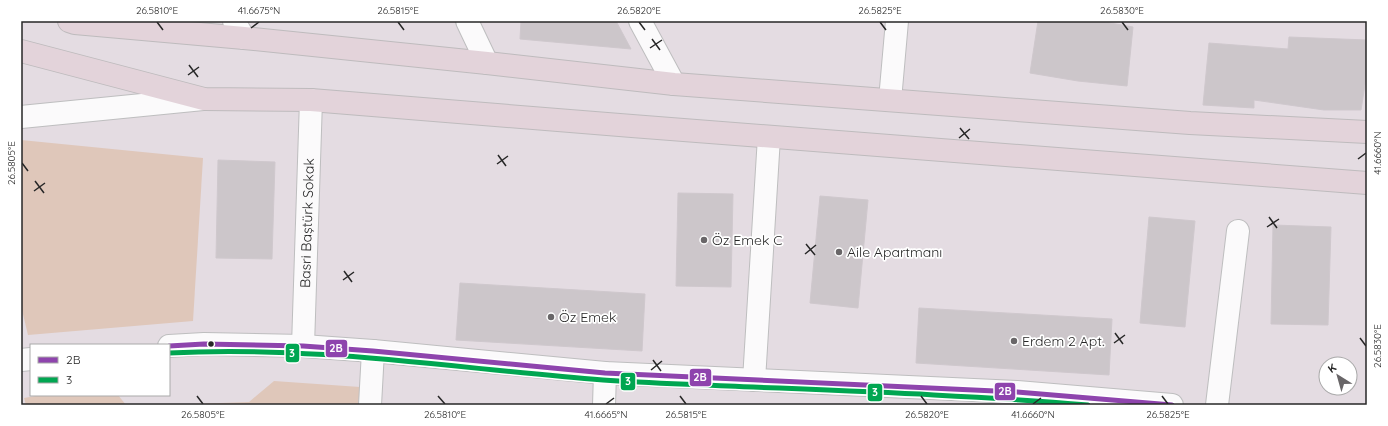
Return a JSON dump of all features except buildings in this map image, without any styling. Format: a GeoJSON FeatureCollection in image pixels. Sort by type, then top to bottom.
{"type":"FeatureCollection","features":[{"type":"Feature","properties":{"kind":"main road"},"geometry":{"type":"LineString","coordinates":[[69,21],[75,23],[239,30],[487,63],[674,84],[1190,123],[1367,132]]}},
{"type":"Feature","properties":{"kind":"main road"},"geometry":{"type":"LineString","coordinates":[[21,51],[204,99],[311,100],[1367,183]]}},
{"type":"Feature","properties":{"kind":"street"},"geometry":{"type":"LineString","coordinates":[[467,21],[487,63]]}},
{"type":"Feature","properties":{"kind":"street"},"geometry":{"type":"LineString","coordinates":[[640,21],[674,84]]}},
{"type":"Feature","properties":{"kind":"street"},"geometry":{"type":"LineString","coordinates":[[890,100],[898,21]]}},
{"type":"Feature","properties":{"kind":"street"},"geometry":{"type":"LineString","coordinates":[[21,117],[204,99]]}},
{"type":"Feature","properties":{"kind":"street","name":"Basri Baştürk Sokak"},"geometry":{"type":"LineString","coordinates":[[303,346],[311,100]]}},
{"type":"Feature","properties":{"kind":"street"},"geometry":{"type":"LineString","coordinates":[[754,380],[769,137]]}},
{"type":"Feature","properties":{"kind":"street"},"geometry":{"type":"LineString","coordinates":[[1217,405],[1238,231]]}},
{"type":"Feature","properties":{"kind":"street"},"geometry":{"type":"LineString","coordinates":[[170,346],[204,344],[303,346],[605,372],[1017,392],[1172,405]]}},
{"type":"Feature","properties":{"kind":"street"},"geometry":{"type":"LineString","coordinates":[[370,405],[373,351]]}},
{"type":"Feature","properties":{"kind":"street"},"geometry":{"type":"LineString","coordinates":[[604,405],[605,372]]}},
{"type":"Feature","properties":{"kind":"shaded area"},"geometry":{"type":"Polygon","coordinates":[[[21,140],[203,158],[193,321],[28,335],[21,306],[21,140]]]}},
{"type":"Feature","properties":{"kind":"shaded area"},"geometry":{"type":"Polygon","coordinates":[[[274,381],[360,387],[358,405],[165,405],[249,402],[274,381]]]}},
{"type":"Feature","properties":{"kind":"shaded area"},"geometry":{"type":"Polygon","coordinates":[[[35,396],[119,396],[126,405],[26,405],[24,398],[35,396]]]}},
{"type":"Feature","properties":{"kind":"transit line","name":"2B"},"geometry":{"type":"LineString","coordinates":[[170,346],[204,344],[303,346],[373,351],[605,373],[1017,392],[1172,405]]}},
{"type":"Feature","properties":{"kind":"transit line","name":"3"},"geometry":{"type":"LineString","coordinates":[[170,353],[223,351],[332,355],[619,381],[953,396],[1088,405]]}},
{"type":"Feature","properties":{"kind":"place","name":"Öz Emek C"},"geometry":{"type":"Point","coordinates":[704,240]}},
{"type":"Feature","properties":{"kind":"place","name":"Aile Apartmanı"},"geometry":{"type":"Point","coordinates":[839,252]}},
{"type":"Feature","properties":{"kind":"place","name":"Öz Emek"},"geometry":{"type":"Point","coordinates":[551,317]}},
{"type":"Feature","properties":{"kind":"place","name":"Erdem 2 Apt."},"geometry":{"type":"Point","coordinates":[1014,341]}}]}
